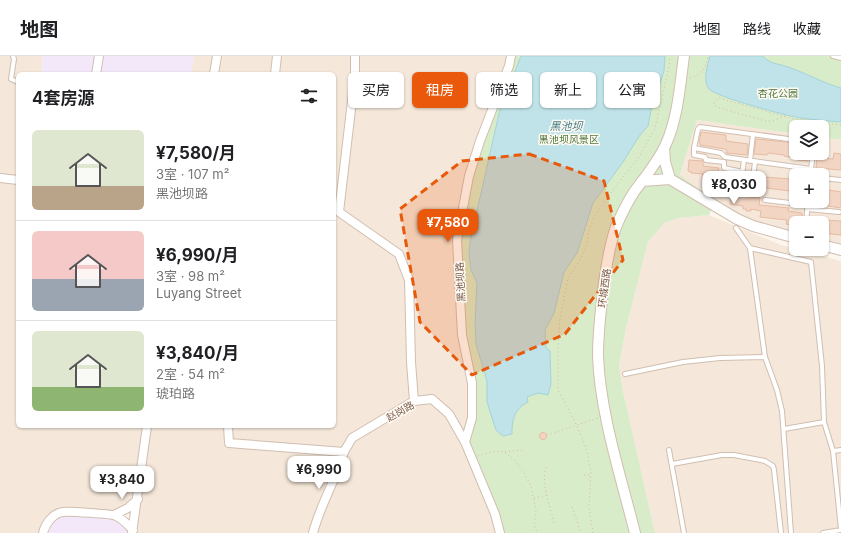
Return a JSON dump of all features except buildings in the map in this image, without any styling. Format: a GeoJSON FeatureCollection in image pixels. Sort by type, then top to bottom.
{"type":"FeatureCollection","features":[{"type":"Feature","properties":{"kind":"street"},"geometry":{"type":"LineString","coordinates":[[96,72],[99,56]]}},
{"type":"Feature","properties":{"kind":"street"},"geometry":{"type":"LineString","coordinates":[[214,72],[217,56]]}},
{"type":"Feature","properties":{"kind":"street"},"geometry":{"type":"LineString","coordinates":[[275,72],[277,56]]}},
{"type":"Feature","properties":{"kind":"street"},"geometry":{"type":"LineString","coordinates":[[355,56],[355,75],[336,212],[399,254],[409,280],[411,362],[414,402]]}},
{"type":"Feature","properties":{"kind":"street","name":"黑池坝路"},"geometry":{"type":"LineString","coordinates":[[465,442],[472,418],[472,382],[462,335],[457,240],[469,176],[480,141],[509,66],[511,56]]}},
{"type":"Feature","properties":{"kind":"street","name":"环城西路"},"geometry":{"type":"LineString","coordinates":[[635,533],[610,433],[599,375],[598,340],[601,309],[610,248],[616,228],[625,208],[664,148],[672,125],[684,56]]}},
{"type":"Feature","properties":{"kind":"street"},"geometry":{"type":"LineString","coordinates":[[664,148],[665,162],[670,179]]}},
{"type":"Feature","properties":{"kind":"street"},"geometry":{"type":"LineString","coordinates":[[0,178],[16,180]]}},
{"type":"Feature","properties":{"kind":"street"},"geometry":{"type":"LineString","coordinates":[[642,181],[670,179],[722,211],[742,221],[753,226],[789,236]]}},
{"type":"Feature","properties":{"kind":"street"},"geometry":{"type":"LineString","coordinates":[[829,247],[841,250]]}},
{"type":"Feature","properties":{"kind":"street","name":"赵岗路"},"geometry":{"type":"LineString","coordinates":[[312,533],[340,466],[344,452],[352,438],[414,402],[432,399],[449,414],[465,442],[495,514],[500,533]]}},
{"type":"Feature","properties":{"kind":"street"},"geometry":{"type":"LineString","coordinates":[[132,531],[138,499],[147,428]]}},
{"type":"Feature","properties":{"kind":"street"},"geometry":{"type":"LineString","coordinates":[[228,428],[229,443],[344,452]]}},
{"type":"Feature","properties":{"kind":"street"},"geometry":{"type":"LineString","coordinates":[[114,515],[128,508],[138,499]]}},
{"type":"Feature","properties":{"kind":"street"},"geometry":{"type":"LineString","coordinates":[[43,533],[44,526],[51,518],[62,512],[114,515],[123,520],[132,531]]}},
{"type":"Feature","properties":{"kind":"lane"},"geometry":{"type":"LineString","coordinates":[[13,56],[14,59],[11,79],[16,81]]}},
{"type":"Feature","properties":{"kind":"lane"},"geometry":{"type":"LineString","coordinates":[[833,56],[841,58]]}},
{"type":"Feature","properties":{"kind":"lane"},"geometry":{"type":"LineString","coordinates":[[724,162],[706,160],[705,157],[694,155],[698,129],[700,127],[789,139]]}},
{"type":"Feature","properties":{"kind":"lane"},"geometry":{"type":"LineString","coordinates":[[750,161],[753,134]]}},
{"type":"Feature","properties":{"kind":"lane"},"geometry":{"type":"LineString","coordinates":[[694,148],[721,152],[725,157],[803,168]]}},
{"type":"Feature","properties":{"kind":"lane"},"geometry":{"type":"LineString","coordinates":[[725,157],[723,168],[743,172]]}},
{"type":"Feature","properties":{"kind":"lane"},"geometry":{"type":"LineString","coordinates":[[744,160],[741,184],[752,185],[755,162]]}},
{"type":"Feature","properties":{"kind":"lane"},"geometry":{"type":"LineString","coordinates":[[829,179],[841,180]]}},
{"type":"Feature","properties":{"kind":"lane"},"geometry":{"type":"LineString","coordinates":[[765,200],[789,203]]}},
{"type":"Feature","properties":{"kind":"lane"},"geometry":{"type":"LineString","coordinates":[[821,208],[839,212]]}},
{"type":"Feature","properties":{"kind":"lane"},"geometry":{"type":"LineString","coordinates":[[736,228],[750,248],[765,357],[777,390],[782,411],[791,533]]}},
{"type":"Feature","properties":{"kind":"lane"},"geometry":{"type":"LineString","coordinates":[[750,248],[811,262],[822,366],[824,422],[833,451],[841,529],[823,533]]}},
{"type":"Feature","properties":{"kind":"lane"},"geometry":{"type":"LineString","coordinates":[[625,374],[683,362],[720,358],[765,357]]}},
{"type":"Feature","properties":{"kind":"lane"},"geometry":{"type":"LineString","coordinates":[[784,429],[824,422]]}},
{"type":"Feature","properties":{"kind":"lane"},"geometry":{"type":"LineString","coordinates":[[669,450],[684,533]]}},
{"type":"Feature","properties":{"kind":"lane"},"geometry":{"type":"LineString","coordinates":[[833,451],[841,450]]}},
{"type":"Feature","properties":{"kind":"lane"},"geometry":{"type":"LineString","coordinates":[[672,464],[722,455],[734,455],[765,461],[770,464],[774,470],[781,533]]}},
{"type":"Feature","properties":{"kind":"path"},"geometry":{"type":"LineString","coordinates":[[593,533],[589,507],[591,474],[586,448],[558,390],[560,318],[568,278],[580,260],[594,217],[613,190],[640,157],[655,128],[669,67],[670,56]]}},
{"type":"Feature","properties":{"kind":"path"},"geometry":{"type":"LineString","coordinates":[[680,81],[693,78],[702,73],[706,67],[708,56]]}},
{"type":"Feature","properties":{"kind":"path"},"geometry":{"type":"LineString","coordinates":[[785,116],[772,121],[765,121],[717,107],[714,103],[717,98],[721,98],[785,116],[827,124],[841,125]]}},
{"type":"Feature","properties":{"kind":"path"},"geometry":{"type":"LineString","coordinates":[[547,435],[604,416]]}},
{"type":"Feature","properties":{"kind":"path"},"geometry":{"type":"LineString","coordinates":[[472,458],[494,451],[504,452],[520,450],[524,453]]}},
{"type":"Feature","properties":{"kind":"path"},"geometry":{"type":"LineString","coordinates":[[504,452],[514,459],[532,486],[536,511],[534,524],[537,533]]}},
{"type":"Feature","properties":{"kind":"path"},"geometry":{"type":"LineString","coordinates":[[546,467],[544,484],[554,523]]}},
{"type":"Feature","properties":{"kind":"path"},"geometry":{"type":"LineString","coordinates":[[584,475],[591,474]]}},
{"type":"Feature","properties":{"kind":"path"},"geometry":{"type":"LineString","coordinates":[[534,498],[547,495]]}},
{"type":"Feature","properties":{"kind":"path"},"geometry":{"type":"LineString","coordinates":[[572,507],[581,533]]}},
{"type":"Feature","properties":{"kind":"highlighted area"},"geometry":{"type":"Polygon","coordinates":[[[529,154],[604,181],[623,260],[565,334],[472,375],[420,322],[400,209],[462,161],[529,154]]]}},
{"type":"Feature","properties":{"kind":"shaded area"},"geometry":{"type":"Polygon","coordinates":[[[0,56],[43,56],[41,72],[16,72],[16,428],[336,428],[336,72],[191,72],[194,56],[511,56],[512,72],[476,72],[476,108],[513,108],[530,533],[132,533],[128,508],[43,533],[0,533],[0,56]]]}},
{"type":"Feature","properties":{"kind":"shaded area"},"geometry":{"type":"Polygon","coordinates":[[[43,56],[194,56],[191,72],[41,72],[43,56]]]}},
{"type":"Feature","properties":{"kind":"shaded area"},"geometry":{"type":"Polygon","coordinates":[[[697,120],[789,133],[789,160],[829,160],[829,138],[841,140],[841,245],[829,243],[829,216],[789,216],[789,233],[750,222],[715,201],[680,176],[697,120]]]}},
{"type":"Feature","properties":{"kind":"shaded area"},"geometry":{"type":"Polygon","coordinates":[[[709,215],[789,247],[789,256],[822,256],[841,261],[841,533],[655,533],[623,391],[619,366],[626,328],[648,242],[663,223],[678,218],[709,215]]]}},
{"type":"Feature","properties":{"kind":"shaded area"},"geometry":{"type":"Polygon","coordinates":[[[62,512],[114,515],[132,533],[43,533],[62,512]]]}},
{"type":"Feature","properties":{"kind":"green space","name":"黑池坝风景区"},"geometry":{"type":"Polygon","coordinates":[[[511,56],[841,56],[841,140],[829,138],[829,120],[789,120],[789,133],[697,120],[680,175],[715,201],[709,215],[678,218],[664,223],[648,242],[626,328],[619,366],[623,391],[655,533],[500,533],[465,442],[472,418],[462,335],[457,240],[469,176],[493,108],[532,108],[532,72],[505,72],[511,56]]]}},
{"type":"Feature","properties":{"kind":"water","name":"黑池坝"},"geometry":{"type":"Polygon","coordinates":[[[521,56],[665,56],[664,71],[660,83],[660,72],[604,72],[604,108],[652,108],[648,126],[640,135],[623,162],[593,203],[577,253],[564,272],[554,313],[545,330],[546,348],[550,351],[551,384],[548,395],[538,393],[527,397],[528,402],[520,408],[515,415],[512,434],[503,436],[496,430],[490,412],[487,401],[487,381],[476,344],[475,323],[477,283],[471,270],[469,254],[470,242],[500,108],[532,108],[532,72],[515,72],[521,56]]]}},
{"type":"Feature","properties":{"kind":"water"},"geometry":{"type":"Polygon","coordinates":[[[710,56],[763,56],[771,62],[795,69],[841,88],[841,122],[793,117],[724,97],[709,89],[706,82],[706,72],[710,56]]]}},
{"type":"Feature","properties":{"kind":"park label","name":"杏花公园"},"geometry":{"type":"Point","coordinates":[778,93]}}]}
